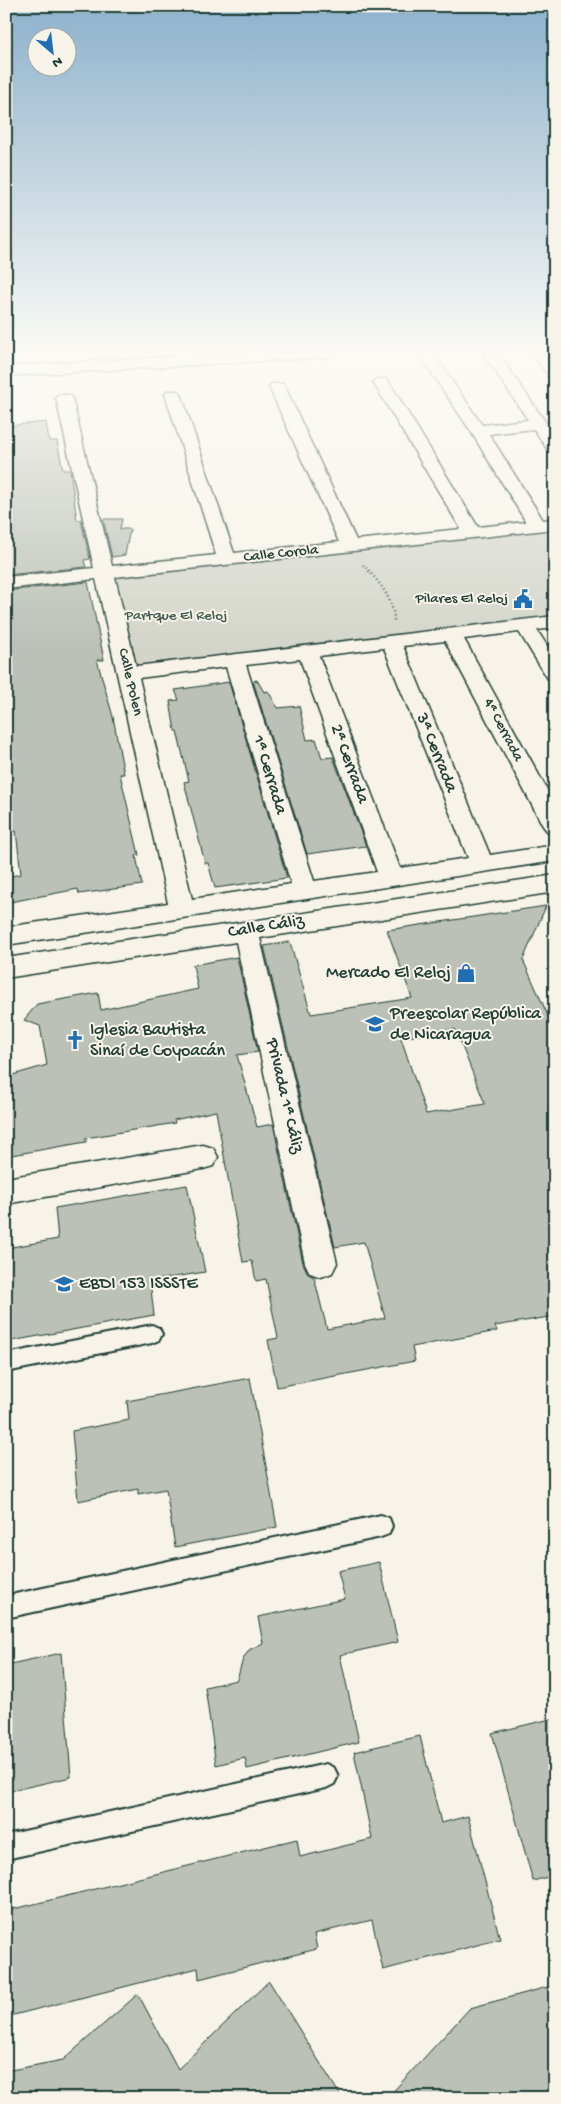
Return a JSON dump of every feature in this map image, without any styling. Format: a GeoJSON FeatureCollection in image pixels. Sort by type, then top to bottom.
{"type":"FeatureCollection","features":[{"type":"Feature","properties":{"kind":"street","name":"Calle Polen"},"geometry":{"type":"LineString","coordinates":[[76,451],[182,909]]}},
{"type":"Feature","properties":{"kind":"street"},"geometry":{"type":"LineString","coordinates":[[192,451],[227,560]]}},
{"type":"Feature","properties":{"kind":"street"},"geometry":{"type":"LineString","coordinates":[[307,451],[350,546]]}},
{"type":"Feature","properties":{"kind":"street"},"geometry":{"type":"LineString","coordinates":[[423,451],[473,533]]}},
{"type":"Feature","properties":{"kind":"street"},"geometry":{"type":"LineString","coordinates":[[493,451],[547,525]]}},
{"type":"Feature","properties":{"kind":"street","name":"Calle Corola"},"geometry":{"type":"LineString","coordinates":[[6,583],[547,525]]}},
{"type":"Feature","properties":{"kind":"street"},"geometry":{"type":"LineString","coordinates":[[128,673],[555,622]]}},
{"type":"Feature","properties":{"kind":"street"},"geometry":{"type":"LineString","coordinates":[[525,626],[555,675]]}},
{"type":"Feature","properties":{"kind":"street","name":"4ª Cerrada"},"geometry":{"type":"LineString","coordinates":[[451,634],[555,826]]}},
{"type":"Feature","properties":{"kind":"street","name":"3ª Cerrada"},"geometry":{"type":"LineString","coordinates":[[391,642],[482,864]]}},
{"type":"Feature","properties":{"kind":"street","name":"2ª Cerrada"},"geometry":{"type":"LineString","coordinates":[[307,652],[391,877]]}},
{"type":"Feature","properties":{"kind":"street","name":"1ª Cerrada"},"geometry":{"type":"LineString","coordinates":[[234,660],[313,889],[331,917]]}},
{"type":"Feature","properties":{"kind":"street","name":"Calle Cáliz"},"geometry":{"type":"LineString","coordinates":[[6,936],[555,853]]}},
{"type":"Feature","properties":{"kind":"street"},"geometry":{"type":"LineString","coordinates":[[513,859],[526,888]]}},
{"type":"Feature","properties":{"kind":"street","name":"Calle Cáliz"},"geometry":{"type":"LineString","coordinates":[[6,968],[555,883]]}},
{"type":"Feature","properties":{"kind":"street","name":"Privada 1ª Cáliz"},"geometry":{"type":"LineString","coordinates":[[246,930],[321,1263]]}},
{"type":"Feature","properties":{"kind":"street"},"geometry":{"type":"LineString","coordinates":[[6,1192],[203,1157]]}},
{"type":"Feature","properties":{"kind":"lane"},"geometry":{"type":"LineString","coordinates":[[6,1363],[152,1334]]}},
{"type":"Feature","properties":{"kind":"lane"},"geometry":{"type":"LineString","coordinates":[[6,1607],[381,1526]]}},
{"type":"Feature","properties":{"kind":"lane"},"geometry":{"type":"LineString","coordinates":[[6,1847],[326,1776]]}},
{"type":"Feature","properties":{"kind":"path"},"geometry":{"type":"LineString","coordinates":[[350,546],[358,560],[376,577],[395,613],[391,642]]}},
{"type":"Feature","properties":{"kind":"green space","name":"Partque El Reloj"},"geometry":{"type":"Polygon","coordinates":[[[555,529],[555,618],[133,667],[113,578],[555,529]]]}},
{"type":"Feature","properties":{"kind":"building"},"geometry":{"type":"Polygon","coordinates":[[[7,451],[59,451],[63,470],[70,470],[77,520],[81,520],[90,559],[84,560],[86,567],[6,575],[7,451]]]}},
{"type":"Feature","properties":{"kind":"building"},"geometry":{"type":"Polygon","coordinates":[[[103,519],[122,519],[120,529],[130,529],[125,555],[112,557],[103,519]]]}},
{"type":"Feature","properties":{"kind":"building"},"geometry":{"type":"Polygon","coordinates":[[[88,582],[104,660],[97,660],[113,717],[124,774],[120,774],[139,855],[136,856],[142,885],[79,894],[78,889],[10,902],[6,877],[21,874],[16,831],[11,831],[10,751],[6,751],[6,591],[88,582]]]}},
{"type":"Feature","properties":{"kind":"building"},"geometry":{"type":"Polygon","coordinates":[[[257,680],[264,692],[268,691],[278,708],[299,706],[307,740],[316,739],[322,758],[333,757],[366,846],[307,854],[253,681],[257,680]]]}},
{"type":"Feature","properties":{"kind":"building"},"geometry":{"type":"Polygon","coordinates":[[[229,682],[287,878],[215,888],[208,863],[205,863],[184,782],[189,781],[177,731],[175,731],[170,701],[179,700],[175,690],[229,682]]]}},
{"type":"Feature","properties":{"kind":"building"},"geometry":{"type":"Polygon","coordinates":[[[546,906],[523,960],[555,1031],[555,1316],[495,1326],[497,1331],[412,1347],[415,1361],[277,1387],[268,1340],[278,1338],[266,1279],[256,1281],[252,1261],[243,1262],[216,1111],[174,1120],[175,1123],[86,1138],[86,1142],[6,1156],[6,1077],[47,1065],[40,1026],[24,1020],[37,1004],[98,993],[101,1010],[198,989],[193,965],[237,957],[258,1052],[237,1055],[257,1127],[273,1124],[303,1263],[308,1274],[314,1277],[327,1329],[385,1318],[364,1242],[335,1247],[264,946],[290,942],[311,1014],[412,998],[387,930],[546,906]],[[455,1029],[401,1038],[426,1114],[485,1104],[455,1029]]]}},
{"type":"Feature","properties":{"kind":"building","name":"EBDI 153 ISSSTE"},"geometry":{"type":"Polygon","coordinates":[[[187,1185],[205,1272],[150,1281],[154,1315],[6,1342],[6,1248],[58,1239],[55,1208],[187,1185]]]}},
{"type":"Feature","properties":{"kind":"building"},"geometry":{"type":"Polygon","coordinates":[[[250,1378],[277,1527],[175,1547],[166,1489],[138,1494],[138,1489],[78,1501],[72,1431],[129,1420],[127,1401],[250,1378]]]}},
{"type":"Feature","properties":{"kind":"building"},"geometry":{"type":"Polygon","coordinates":[[[379,1562],[398,1642],[340,1655],[359,1742],[247,1769],[245,1758],[216,1765],[205,1687],[237,1680],[243,1659],[249,1650],[263,1643],[258,1617],[345,1599],[338,1571],[379,1562]]]}},
{"type":"Feature","properties":{"kind":"building"},"geometry":{"type":"Polygon","coordinates":[[[61,1653],[71,1777],[6,1792],[6,1665],[61,1653]]]}},
{"type":"Feature","properties":{"kind":"building"},"geometry":{"type":"Polygon","coordinates":[[[555,1718],[555,1875],[533,1881],[492,1733],[555,1718]]]}},
{"type":"Feature","properties":{"kind":"building"},"geometry":{"type":"Polygon","coordinates":[[[420,1736],[441,1823],[468,1816],[500,1939],[383,1970],[372,1920],[314,1934],[317,1949],[199,1979],[198,1968],[6,2017],[6,1911],[297,1839],[300,1857],[372,1839],[354,1752],[420,1736]]]}},
{"type":"Feature","properties":{"kind":"building"},"geometry":{"type":"Polygon","coordinates":[[[269,1981],[342,2098],[6,2098],[6,2071],[63,2060],[138,1994],[178,2069],[269,1981]]]}},
{"type":"Feature","properties":{"kind":"building"},"geometry":{"type":"Polygon","coordinates":[[[555,1985],[555,2098],[387,2098],[470,2008],[555,1985]]]}},
{"type":"Feature","properties":{"kind":"place","name":"Pilares El Reloj"},"geometry":{"type":"Point","coordinates":[523,599]}},
{"type":"Feature","properties":{"kind":"place","name":"Mercado El Reloj"},"geometry":{"type":"Point","coordinates":[466,973]}},
{"type":"Feature","properties":{"kind":"place","name":"Preescolar República de Nicaragua"},"geometry":{"type":"Point","coordinates":[375,1024]}},
{"type":"Feature","properties":{"kind":"place","name":"Iglesia Bautista Sinaí de Coyoacán"},"geometry":{"type":"Point","coordinates":[75,1040]}},
{"type":"Feature","properties":{"kind":"place","name":"EBDI 153 ISSSTE"},"geometry":{"type":"Point","coordinates":[64,1284]}}]}
